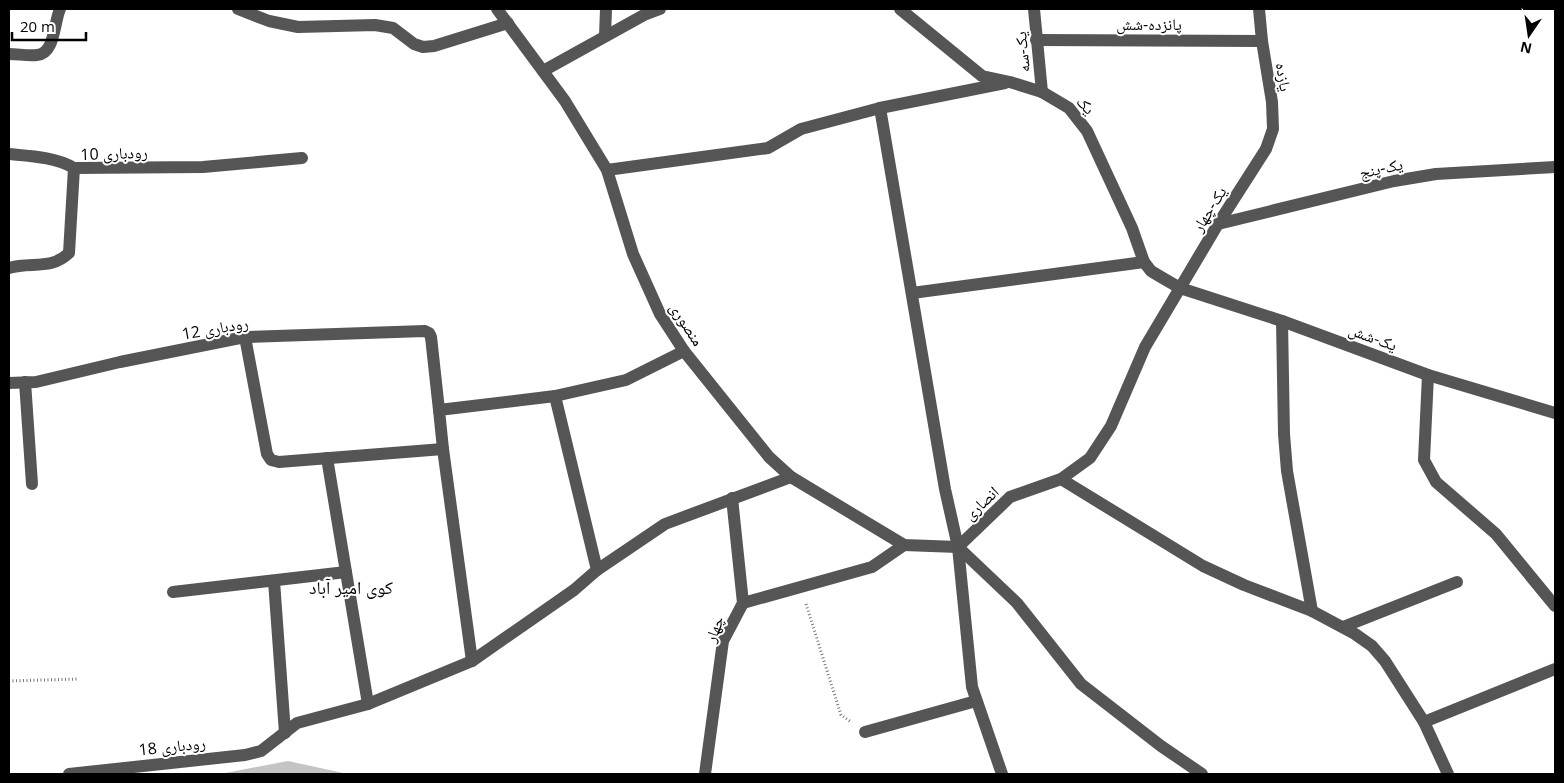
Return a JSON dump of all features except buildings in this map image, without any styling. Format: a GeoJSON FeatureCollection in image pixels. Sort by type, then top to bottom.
{"type":"FeatureCollection","features":[{"type":"Feature","properties":{"kind":"street"},"geometry":{"type":"LineString","coordinates":[[9,54],[39,56],[46,52],[50,45],[60,9]]}},
{"type":"Feature","properties":{"kind":"street"},"geometry":{"type":"LineString","coordinates":[[238,9],[269,21],[298,27],[375,24],[393,28],[414,44],[423,48],[508,23]]}},
{"type":"Feature","properties":{"kind":"street","name":"منصوری"},"geometry":{"type":"LineString","coordinates":[[497,9],[565,101],[607,170],[634,254],[660,314],[684,351],[769,457],[791,477],[904,545],[958,547]]}},
{"type":"Feature","properties":{"kind":"street"},"geometry":{"type":"LineString","coordinates":[[605,36],[606,9]]}},
{"type":"Feature","properties":{"kind":"street"},"geometry":{"type":"LineString","coordinates":[[543,71],[644,15],[660,9]]}},
{"type":"Feature","properties":{"kind":"street","name":"یک"},"geometry":{"type":"LineString","coordinates":[[900,9],[982,76],[1042,92],[1069,108],[1088,131],[1132,228],[1144,262]]}},
{"type":"Feature","properties":{"kind":"street","name":"یک-سه"},"geometry":{"type":"LineString","coordinates":[[1034,9],[1042,92]]}},
{"type":"Feature","properties":{"kind":"street","name":"یازده"},"geometry":{"type":"LineString","coordinates":[[1259,9],[1272,102],[1273,129],[1266,150]]}},
{"type":"Feature","properties":{"kind":"street","name":"پانزده-شش"},"geometry":{"type":"LineString","coordinates":[[1036,40],[1262,41]]}},
{"type":"Feature","properties":{"kind":"street"},"geometry":{"type":"LineString","coordinates":[[607,170],[768,148],[801,129],[880,108],[1010,82]]}},
{"type":"Feature","properties":{"kind":"street"},"geometry":{"type":"LineString","coordinates":[[880,108],[945,489],[958,547],[972,686],[1002,774]]}},
{"type":"Feature","properties":{"kind":"street","name":"یک-چهار"},"geometry":{"type":"LineString","coordinates":[[1180,288],[1218,224],[1266,150]]}},
{"type":"Feature","properties":{"kind":"street"},"geometry":{"type":"LineString","coordinates":[[9,154],[48,159],[74,168]]}},
{"type":"Feature","properties":{"kind":"street","name":"رودباری 10"},"geometry":{"type":"LineString","coordinates":[[9,268],[47,265],[61,261],[69,253],[74,168],[203,167],[302,158]]}},
{"type":"Feature","properties":{"kind":"street","name":"یک-پنج"},"geometry":{"type":"LineString","coordinates":[[1218,224],[1394,181],[1428,175],[1555,167]]}},
{"type":"Feature","properties":{"kind":"street"},"geometry":{"type":"LineString","coordinates":[[912,293],[1144,262],[1151,271],[1180,288]]}},
{"type":"Feature","properties":{"kind":"street","name":"یک-شش"},"geometry":{"type":"LineString","coordinates":[[1180,288],[1282,321],[1428,375],[1555,414]]}},
{"type":"Feature","properties":{"kind":"street","name":"انصاری"},"geometry":{"type":"LineString","coordinates":[[958,547],[1010,497],[1061,479],[1090,458],[1111,426],[1146,347],[1180,288]]}},
{"type":"Feature","properties":{"kind":"street"},"geometry":{"type":"LineString","coordinates":[[1282,321],[1284,434],[1287,470],[1312,611]]}},
{"type":"Feature","properties":{"kind":"street","name":"رودباری 12"},"geometry":{"type":"LineString","coordinates":[[9,384],[36,382],[120,362],[245,337],[425,331],[431,337],[439,410]]}},
{"type":"Feature","properties":{"kind":"street"},"geometry":{"type":"LineString","coordinates":[[245,337],[268,454],[271,460],[279,462],[443,449]]}},
{"type":"Feature","properties":{"kind":"street"},"geometry":{"type":"LineString","coordinates":[[472,661],[439,410],[555,396],[626,380],[684,351]]}},
{"type":"Feature","properties":{"kind":"street"},"geometry":{"type":"LineString","coordinates":[[1428,375],[1424,460],[1436,482],[1496,534],[1555,606]]}},
{"type":"Feature","properties":{"kind":"street"},"geometry":{"type":"LineString","coordinates":[[25,382],[32,484]]}},
{"type":"Feature","properties":{"kind":"street"},"geometry":{"type":"LineString","coordinates":[[555,396],[596,570]]}},
{"type":"Feature","properties":{"kind":"street"},"geometry":{"type":"LineString","coordinates":[[327,458],[368,704]]}},
{"type":"Feature","properties":{"kind":"street","name":"رودباری 18"},"geometry":{"type":"LineString","coordinates":[[69,774],[245,755],[260,751],[297,723],[368,704],[472,661],[574,590],[596,570],[665,524],[791,477]]}},
{"type":"Feature","properties":{"kind":"street"},"geometry":{"type":"LineString","coordinates":[[1061,479],[1203,566],[1244,585],[1312,611],[1343,627],[1372,646],[1385,661],[1424,722],[1448,774]]}},
{"type":"Feature","properties":{"kind":"street","name":"چهار"},"geometry":{"type":"LineString","coordinates":[[705,774],[723,641],[743,603],[732,498]]}},
{"type":"Feature","properties":{"kind":"street"},"geometry":{"type":"LineString","coordinates":[[743,603],[872,567],[904,545]]}},
{"type":"Feature","properties":{"kind":"street"},"geometry":{"type":"LineString","coordinates":[[958,547],[1017,603],[1081,684],[1161,746],[1202,774]]}},
{"type":"Feature","properties":{"kind":"street"},"geometry":{"type":"LineString","coordinates":[[173,592],[346,572]]}},
{"type":"Feature","properties":{"kind":"street"},"geometry":{"type":"LineString","coordinates":[[274,581],[281,736]]}},
{"type":"Feature","properties":{"kind":"street"},"geometry":{"type":"LineString","coordinates":[[1343,627],[1457,582]]}},
{"type":"Feature","properties":{"kind":"street"},"geometry":{"type":"LineString","coordinates":[[1424,722],[1555,669]]}},
{"type":"Feature","properties":{"kind":"street"},"geometry":{"type":"LineString","coordinates":[[866,732],[976,701]]}},
{"type":"Feature","properties":{"kind":"path"},"geometry":{"type":"LineString","coordinates":[[800,587],[841,715],[866,732]]}},
{"type":"Feature","properties":{"kind":"path"},"geometry":{"type":"LineString","coordinates":[[9,681],[78,679]]}},
{"type":"Feature","properties":{"kind":"district","name":"کوی امیر آباد"},"geometry":{"type":"Point","coordinates":[351,587]}}]}
